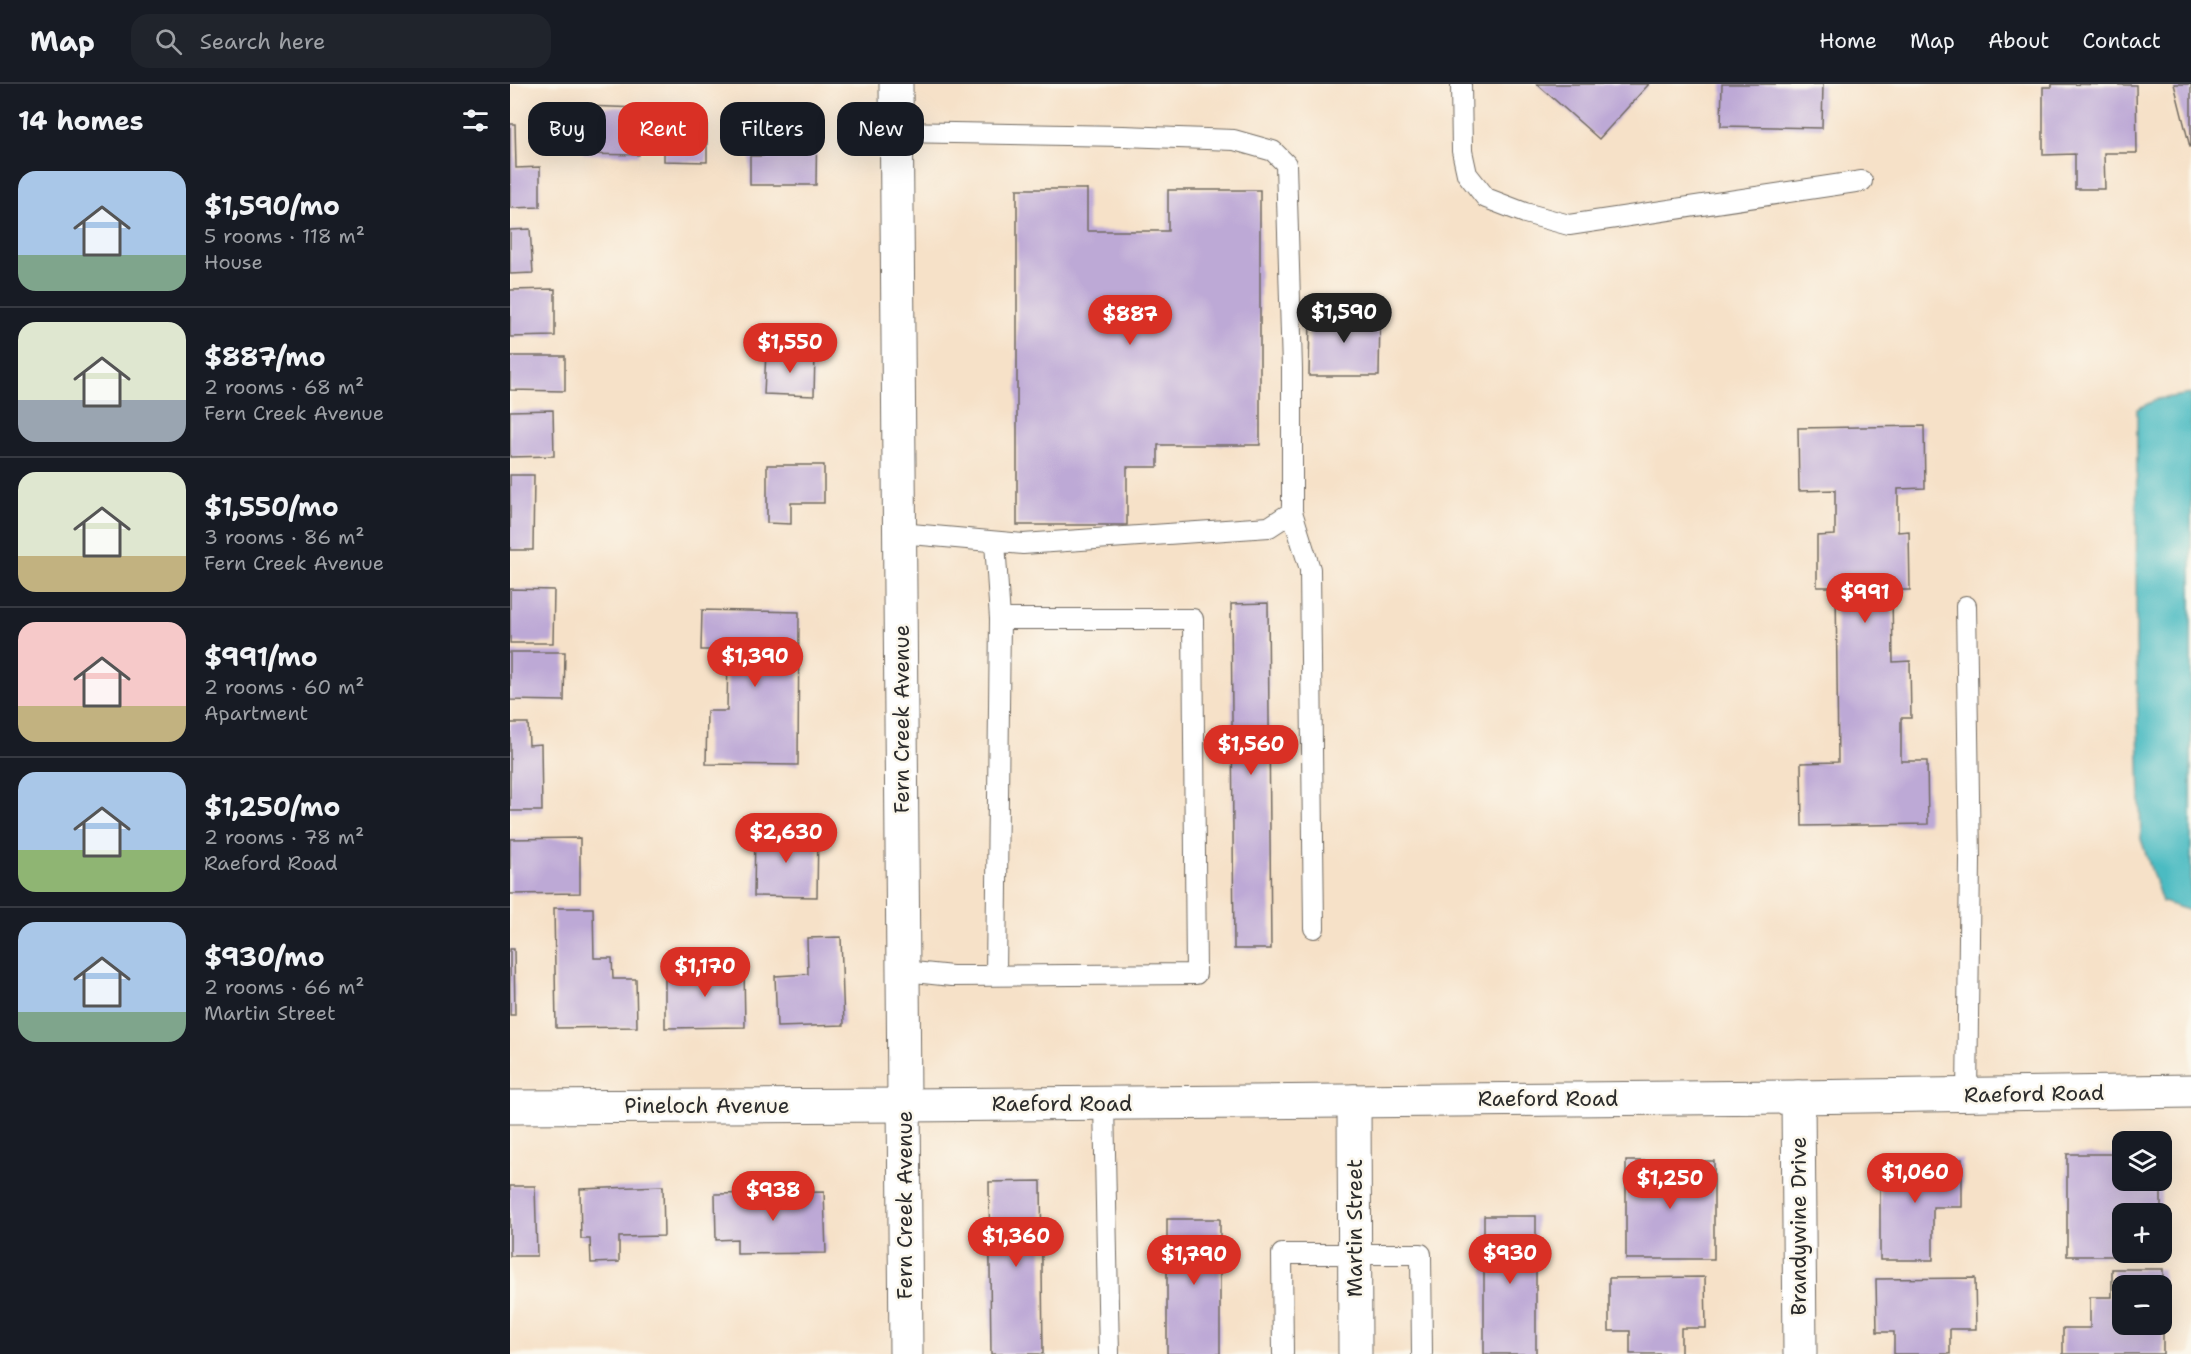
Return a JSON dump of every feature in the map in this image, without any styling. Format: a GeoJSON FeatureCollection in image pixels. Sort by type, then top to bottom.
{"type":"FeatureCollection","features":[{"type":"Feature","properties":{"kind":"street","name":"Fern Creek Avenue"},"geometry":{"type":"LineString","coordinates":[[896,84],[896,102]]}},
{"type":"Feature","properties":{"kind":"street","name":"Fern Creek Avenue"},"geometry":{"type":"LineString","coordinates":[[896,156],[906,1354]]}},
{"type":"Feature","properties":{"kind":"street","name":"Raeford Road"},"geometry":{"type":"LineString","coordinates":[[905,1105],[2191,1091]]}},
{"type":"Feature","properties":{"kind":"street","name":"Brandywine Drive"},"geometry":{"type":"LineString","coordinates":[[1798,1097],[1800,1354]]}},
{"type":"Feature","properties":{"kind":"street","name":"Martin Street"},"geometry":{"type":"LineString","coordinates":[[1354,1101],[1355,1354]]}},
{"type":"Feature","properties":{"kind":"street","name":"Pineloch Avenue"},"geometry":{"type":"LineString","coordinates":[[510,1107],[905,1105]]}},
{"type":"Feature","properties":{"kind":"lane"},"geometry":{"type":"LineString","coordinates":[[1461,84],[1462,151],[1467,174],[1486,198],[1525,213],[1569,225],[1862,181]]}},
{"type":"Feature","properties":{"kind":"lane"},"geometry":{"type":"LineString","coordinates":[[924,132],[1234,140],[1273,151],[1286,164],[1292,369],[1292,512],[1310,569],[1314,928]]}},
{"type":"Feature","properties":{"kind":"lane"},"geometry":{"type":"LineString","coordinates":[[900,533],[1023,544],[1269,527],[1292,512]]}},
{"type":"Feature","properties":{"kind":"lane"},"geometry":{"type":"LineString","coordinates":[[995,542],[1000,619],[996,975]]}},
{"type":"Feature","properties":{"kind":"lane"},"geometry":{"type":"LineString","coordinates":[[1966,606],[1970,860],[1967,1095]]}},
{"type":"Feature","properties":{"kind":"lane"},"geometry":{"type":"LineString","coordinates":[[903,970],[952,975],[1196,974],[1193,619],[1000,619]]}},
{"type":"Feature","properties":{"kind":"lane"},"geometry":{"type":"LineString","coordinates":[[1104,1103],[1109,1354]]}},
{"type":"Feature","properties":{"kind":"lane"},"geometry":{"type":"LineString","coordinates":[[1283,1354],[1282,1254],[1355,1253],[1421,1254],[1422,1354]]}},
{"type":"Feature","properties":{"kind":"water"},"geometry":{"type":"Polygon","coordinates":[[[2191,394],[2191,911],[2162,902],[2141,839],[2136,644],[2137,409],[2158,399],[2191,394]]]}},
{"type":"Feature","properties":{"kind":"building"},"geometry":{"type":"Polygon","coordinates":[[[1537,84],[1649,84],[1599,139],[1537,84]]]}},
{"type":"Feature","properties":{"kind":"building"},"geometry":{"type":"Polygon","coordinates":[[[1722,84],[1823,84],[1822,128],[1721,126],[1722,84]]]}},
{"type":"Feature","properties":{"kind":"building"},"geometry":{"type":"Polygon","coordinates":[[[2052,84],[2136,85],[2137,153],[2104,153],[2105,189],[2075,189],[2075,154],[2043,155],[2043,87],[2052,87],[2052,84]]]}},
{"type":"Feature","properties":{"kind":"building"},"geometry":{"type":"Polygon","coordinates":[[[2174,84],[2191,84],[2191,147],[2190,147],[2174,84]]]}},
{"type":"Feature","properties":{"kind":"building"},"geometry":{"type":"Polygon","coordinates":[[[606,107],[618,107],[618,155],[606,154],[606,107]]]}},
{"type":"Feature","properties":{"kind":"building"},"geometry":{"type":"Polygon","coordinates":[[[510,124],[515,124],[516,168],[540,167],[540,207],[510,208],[510,124]]]}},
{"type":"Feature","properties":{"kind":"building"},"geometry":{"type":"Polygon","coordinates":[[[664,156],[707,156],[707,162],[664,161],[664,156]]]}},
{"type":"Feature","properties":{"kind":"building"},"geometry":{"type":"Polygon","coordinates":[[[750,156],[816,156],[816,185],[750,185],[750,156]]]}},
{"type":"Feature","properties":{"kind":"building"},"geometry":{"type":"Polygon","coordinates":[[[1017,189],[1087,189],[1087,231],[1168,231],[1168,190],[1260,190],[1260,445],[1158,445],[1158,467],[1127,467],[1127,525],[1017,525],[1017,189]]]}},
{"type":"Feature","properties":{"kind":"building"},"geometry":{"type":"Polygon","coordinates":[[[530,229],[533,273],[510,274],[510,230],[530,229]]]}},
{"type":"Feature","properties":{"kind":"building"},"geometry":{"type":"Polygon","coordinates":[[[555,289],[555,336],[510,337],[510,290],[555,289]]]}},
{"type":"Feature","properties":{"kind":"building"},"geometry":{"type":"Polygon","coordinates":[[[1310,313],[1380,313],[1379,376],[1309,376],[1310,313]]]}},
{"type":"Feature","properties":{"kind":"building"},"geometry":{"type":"Polygon","coordinates":[[[766,351],[815,353],[814,396],[764,394],[766,351]]]}},
{"type":"Feature","properties":{"kind":"building"},"geometry":{"type":"Polygon","coordinates":[[[510,356],[565,356],[565,391],[510,390],[510,356]]]}},
{"type":"Feature","properties":{"kind":"building"},"geometry":{"type":"Polygon","coordinates":[[[553,410],[554,456],[510,457],[510,411],[553,410]]]}},
{"type":"Feature","properties":{"kind":"building"},"geometry":{"type":"Polygon","coordinates":[[[1924,426],[1925,488],[1898,489],[1898,532],[1909,531],[1910,590],[1892,590],[1893,662],[1910,661],[1911,718],[1901,718],[1901,761],[1927,761],[1928,824],[1802,826],[1801,763],[1838,762],[1836,587],[1817,587],[1817,536],[1835,535],[1835,490],[1799,491],[1798,428],[1924,426]]]}},
{"type":"Feature","properties":{"kind":"building"},"geometry":{"type":"Polygon","coordinates":[[[767,465],[824,465],[824,503],[791,503],[791,524],[767,523],[767,465]]]}},
{"type":"Feature","properties":{"kind":"building"},"geometry":{"type":"Polygon","coordinates":[[[510,475],[534,475],[533,550],[510,550],[510,475]]]}},
{"type":"Feature","properties":{"kind":"building"},"geometry":{"type":"Polygon","coordinates":[[[510,589],[554,590],[553,643],[510,643],[510,589]]]}},
{"type":"Feature","properties":{"kind":"building"},"geometry":{"type":"Polygon","coordinates":[[[1268,603],[1271,949],[1234,949],[1231,604],[1268,603]]]}},
{"type":"Feature","properties":{"kind":"building"},"geometry":{"type":"Polygon","coordinates":[[[702,610],[799,612],[798,765],[706,764],[707,711],[727,711],[728,650],[701,650],[702,610]]]}},
{"type":"Feature","properties":{"kind":"building"},"geometry":{"type":"Polygon","coordinates":[[[510,652],[565,652],[564,701],[510,700],[510,652]]]}},
{"type":"Feature","properties":{"kind":"building"},"geometry":{"type":"Polygon","coordinates":[[[510,723],[528,723],[529,745],[541,744],[542,811],[510,811],[510,723]]]}},
{"type":"Feature","properties":{"kind":"building"},"geometry":{"type":"Polygon","coordinates":[[[755,830],[818,831],[817,897],[754,896],[755,830]]]}},
{"type":"Feature","properties":{"kind":"building"},"geometry":{"type":"Polygon","coordinates":[[[580,838],[580,893],[510,894],[510,839],[580,838]]]}},
{"type":"Feature","properties":{"kind":"building"},"geometry":{"type":"Polygon","coordinates":[[[554,908],[593,908],[594,958],[612,958],[613,979],[636,979],[637,1027],[556,1028],[554,908]]]}},
{"type":"Feature","properties":{"kind":"building"},"geometry":{"type":"Polygon","coordinates":[[[841,937],[844,1025],[777,1027],[775,976],[808,974],[807,938],[841,937]]]}},
{"type":"Feature","properties":{"kind":"building"},"geometry":{"type":"Polygon","coordinates":[[[510,949],[514,949],[515,1015],[510,1015],[510,949]]]}},
{"type":"Feature","properties":{"kind":"building"},"geometry":{"type":"Polygon","coordinates":[[[744,968],[745,1027],[665,1028],[665,969],[744,968]]]}},
{"type":"Feature","properties":{"kind":"building"},"geometry":{"type":"Polygon","coordinates":[[[2067,1154],[2112,1154],[2112,1191],[2161,1191],[2161,1203],[2112,1203],[2112,1256],[2067,1256],[2067,1154]]]}},
{"type":"Feature","properties":{"kind":"building"},"geometry":{"type":"Polygon","coordinates":[[[1880,1159],[1962,1159],[1962,1207],[1933,1207],[1933,1260],[1880,1260],[1880,1159]]]}},
{"type":"Feature","properties":{"kind":"building"},"geometry":{"type":"Polygon","coordinates":[[[1626,1161],[1714,1161],[1714,1259],[1626,1259],[1626,1161]]]}},
{"type":"Feature","properties":{"kind":"building"},"geometry":{"type":"Polygon","coordinates":[[[1041,1181],[1043,1354],[991,1354],[989,1182],[1041,1181]]]}},
{"type":"Feature","properties":{"kind":"building"},"geometry":{"type":"Polygon","coordinates":[[[510,1186],[535,1186],[537,1256],[510,1256],[510,1186]]]}},
{"type":"Feature","properties":{"kind":"building"},"geometry":{"type":"Polygon","coordinates":[[[663,1186],[664,1236],[619,1237],[619,1262],[591,1263],[590,1239],[581,1239],[580,1189],[663,1186]]]}},
{"type":"Feature","properties":{"kind":"building"},"geometry":{"type":"Polygon","coordinates":[[[824,1192],[826,1253],[737,1254],[737,1239],[716,1240],[715,1194],[824,1192]]]}},
{"type":"Feature","properties":{"kind":"building"},"geometry":{"type":"Polygon","coordinates":[[[1484,1216],[1536,1216],[1536,1354],[1484,1354],[1484,1216]]]}},
{"type":"Feature","properties":{"kind":"building"},"geometry":{"type":"Polygon","coordinates":[[[1167,1219],[1220,1219],[1220,1354],[1167,1354],[1167,1219]]]}},
{"type":"Feature","properties":{"kind":"building"},"geometry":{"type":"Polygon","coordinates":[[[2112,1269],[2163,1269],[2163,1275],[2112,1275],[2112,1269]]]}},
{"type":"Feature","properties":{"kind":"building"},"geometry":{"type":"Polygon","coordinates":[[[1705,1277],[1706,1328],[1681,1328],[1681,1354],[1630,1354],[1630,1331],[1609,1331],[1609,1278],[1705,1277]]]}},
{"type":"Feature","properties":{"kind":"building"},"geometry":{"type":"Polygon","coordinates":[[[1975,1278],[1976,1329],[1950,1329],[1950,1354],[1894,1354],[1894,1332],[1877,1332],[1876,1279],[1975,1278]]]}},
{"type":"Feature","properties":{"kind":"building"},"geometry":{"type":"Polygon","coordinates":[[[2090,1297],[2112,1297],[2112,1335],[2163,1335],[2163,1354],[2063,1354],[2063,1328],[2090,1328],[2090,1297]]]}}]}
